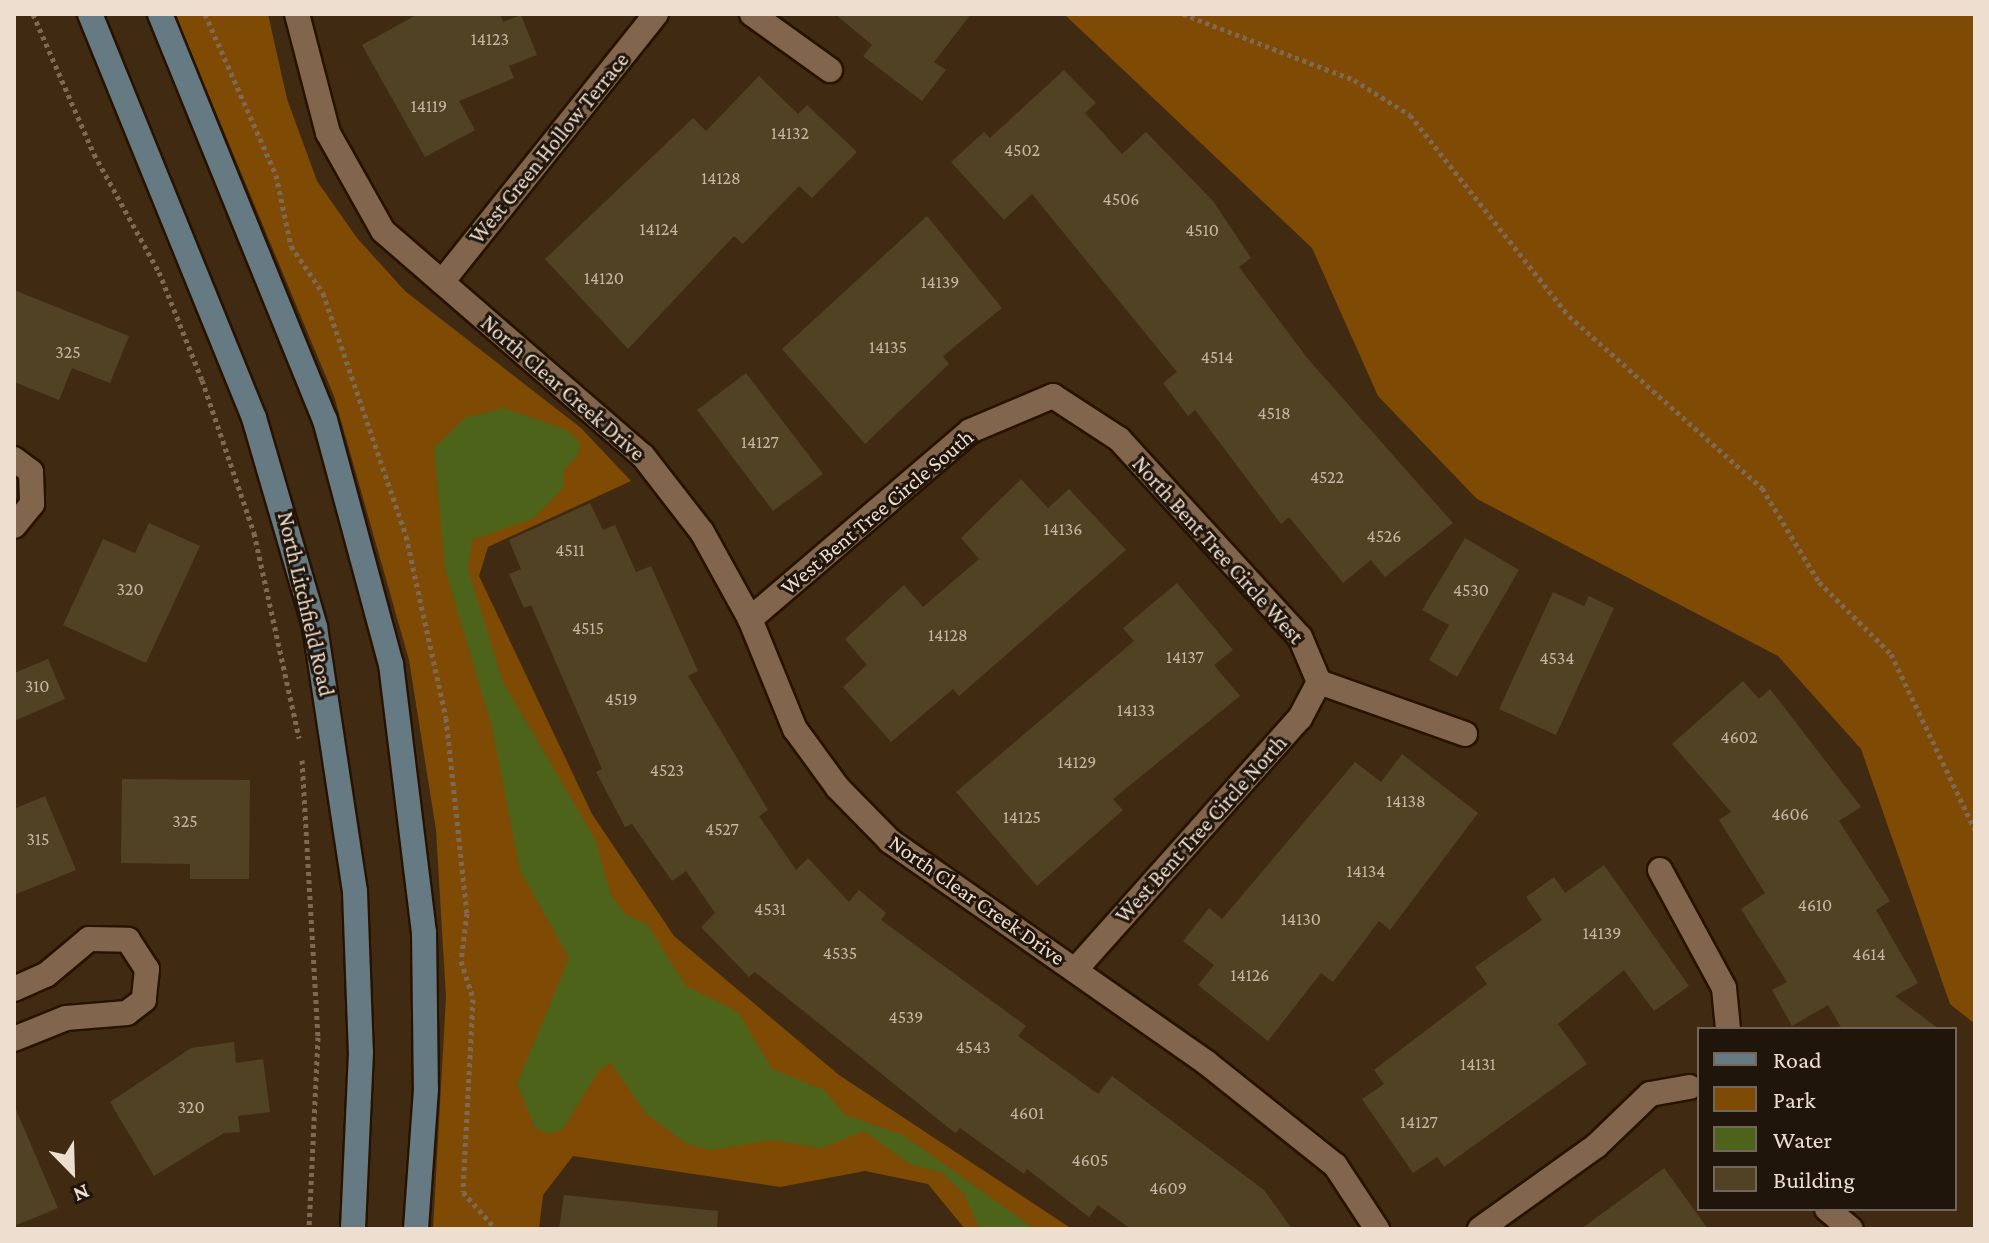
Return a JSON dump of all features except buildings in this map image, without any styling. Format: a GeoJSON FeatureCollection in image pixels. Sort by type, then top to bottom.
{"type":"FeatureCollection","features":[{"type":"Feature","properties":{"kind":"main road","name":"North Litchfield Road"},"geometry":{"type":"LineString","coordinates":[[90,14],[254,418],[315,627],[355,892],[361,1052],[353,1229]]}},
{"type":"Feature","properties":{"kind":"main road"},"geometry":{"type":"LineString","coordinates":[[160,14],[325,420],[391,664],[424,932],[426,1089],[416,1229]]}},
{"type":"Feature","properties":{"kind":"street","name":"North Clear Creek Drive"},"geometry":{"type":"LineString","coordinates":[[297,14],[328,133],[383,231],[643,456],[702,532],[750,619],[795,729],[838,788],[890,841],[1076,969],[1335,1165],[1377,1229]]}},
{"type":"Feature","properties":{"kind":"street","name":"West Green Hollow Terrace"},"geometry":{"type":"LineString","coordinates":[[442,282],[656,14]]}},
{"type":"Feature","properties":{"kind":"street"},"geometry":{"type":"LineString","coordinates":[[752,14],[830,70]]}},
{"type":"Feature","properties":{"kind":"street","name":"West Bent Tree Circle South"},"geometry":{"type":"LineString","coordinates":[[750,619],[970,431],[1053,396]]}},
{"type":"Feature","properties":{"kind":"street","name":"North Bent Tree Circle West"},"geometry":{"type":"LineString","coordinates":[[1053,396],[1119,439],[1300,637],[1319,682]]}},
{"type":"Feature","properties":{"kind":"street"},"geometry":{"type":"LineString","coordinates":[[14,459],[31,472],[32,504],[14,526]]}},
{"type":"Feature","properties":{"kind":"street"},"geometry":{"type":"LineString","coordinates":[[1319,682],[1465,734]]}},
{"type":"Feature","properties":{"kind":"street","name":"West Bent Tree Circle North"},"geometry":{"type":"LineString","coordinates":[[1076,969],[1300,718],[1319,682]]}},
{"type":"Feature","properties":{"kind":"street"},"geometry":{"type":"LineString","coordinates":[[1660,870],[1724,988],[1728,1027]]}},
{"type":"Feature","properties":{"kind":"street"},"geometry":{"type":"LineString","coordinates":[[14,989],[46,975],[89,939],[128,940],[147,969],[144,1000],[127,1013],[66,1018],[14,1039]]}},
{"type":"Feature","properties":{"kind":"street"},"geometry":{"type":"LineString","coordinates":[[1480,1229],[1596,1146],[1650,1094],[1696,1087]]}},
{"type":"Feature","properties":{"kind":"street"},"geometry":{"type":"LineString","coordinates":[[1829,1211],[1851,1229]]}},
{"type":"Feature","properties":{"kind":"path"},"geometry":{"type":"LineString","coordinates":[[33,14],[94,154],[159,272],[202,380],[254,533],[286,668],[302,755],[317,1022],[309,1229]]}},
{"type":"Feature","properties":{"kind":"path"},"geometry":{"type":"LineString","coordinates":[[1183,14],[1354,80],[1410,115],[1569,316],[1762,488],[1819,582],[1891,654],[1975,830]]}},
{"type":"Feature","properties":{"kind":"green space"},"geometry":{"type":"Polygon","coordinates":[[[175,14],[268,14],[287,99],[317,181],[357,238],[405,291],[581,428],[631,481],[488,547],[479,576],[592,814],[674,936],[839,1075],[1072,1229],[965,1229],[928,1184],[865,1171],[780,1187],[573,1156],[543,1195],[539,1229],[433,1229],[446,997],[436,830],[409,660],[334,396],[175,14]]]}},
{"type":"Feature","properties":{"kind":"green space"},"geometry":{"type":"Polygon","coordinates":[[[1064,14],[1975,14],[1975,1024],[1950,1004],[1861,749],[1778,656],[1477,499],[1378,396],[1312,248],[1064,14]]]}},
{"type":"Feature","properties":{"kind":"water"},"geometry":{"type":"Polygon","coordinates":[[[503,408],[567,430],[580,443],[578,455],[564,470],[563,488],[534,518],[472,540],[468,569],[503,682],[595,839],[611,895],[625,914],[647,924],[686,986],[738,1012],[772,1069],[824,1090],[845,1115],[903,1135],[1035,1229],[979,1228],[964,1194],[943,1173],[910,1164],[864,1131],[821,1148],[772,1140],[711,1150],[687,1144],[646,1114],[611,1063],[599,1070],[563,1129],[549,1134],[535,1128],[517,1084],[569,958],[520,870],[492,727],[445,569],[434,448],[465,418],[503,408]]]}}]}
